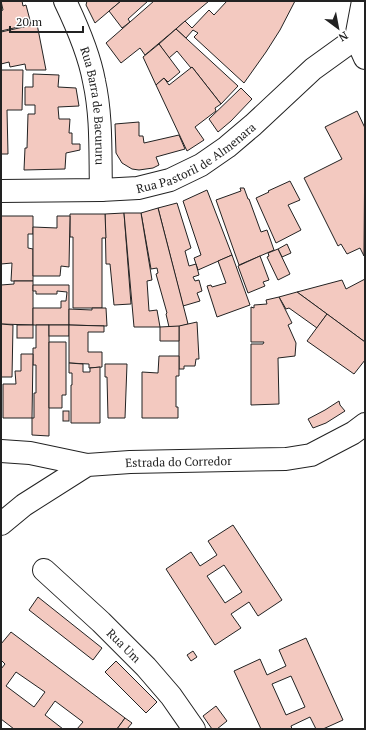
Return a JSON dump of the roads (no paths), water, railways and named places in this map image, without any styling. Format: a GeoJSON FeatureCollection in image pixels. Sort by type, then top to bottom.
{"type":"FeatureCollection","features":[{"type":"Feature","properties":{"kind":"street","name":"Rua Barra de Bacururu"},"geometry":{"type":"LineString","coordinates":[[65,1],[88,55],[94,80],[100,124],[101,190]]}},
{"type":"Feature","properties":{"kind":"street"},"geometry":{"type":"LineString","coordinates":[[363,1],[356,38],[365,58]]}},
{"type":"Feature","properties":{"kind":"street","name":"Rua Pastoril de Almenara"},"geometry":{"type":"LineString","coordinates":[[1,191],[138,188],[170,180],[201,165],[227,147],[313,69],[356,38]]}},
{"type":"Feature","properties":{"kind":"street","name":"Estrada do Corredor"},"geometry":{"type":"LineString","coordinates":[[1,524],[24,505],[87,465],[130,462],[286,459],[311,455],[353,433],[365,424]]}},
{"type":"Feature","properties":{"kind":"street"},"geometry":{"type":"LineString","coordinates":[[1,451],[30,453],[87,465]]}},
{"type":"Feature","properties":{"kind":"street","name":"Rua Um"},"geometry":{"type":"LineString","coordinates":[[44,570],[101,622],[146,667],[171,696],[194,729]]}}]}
